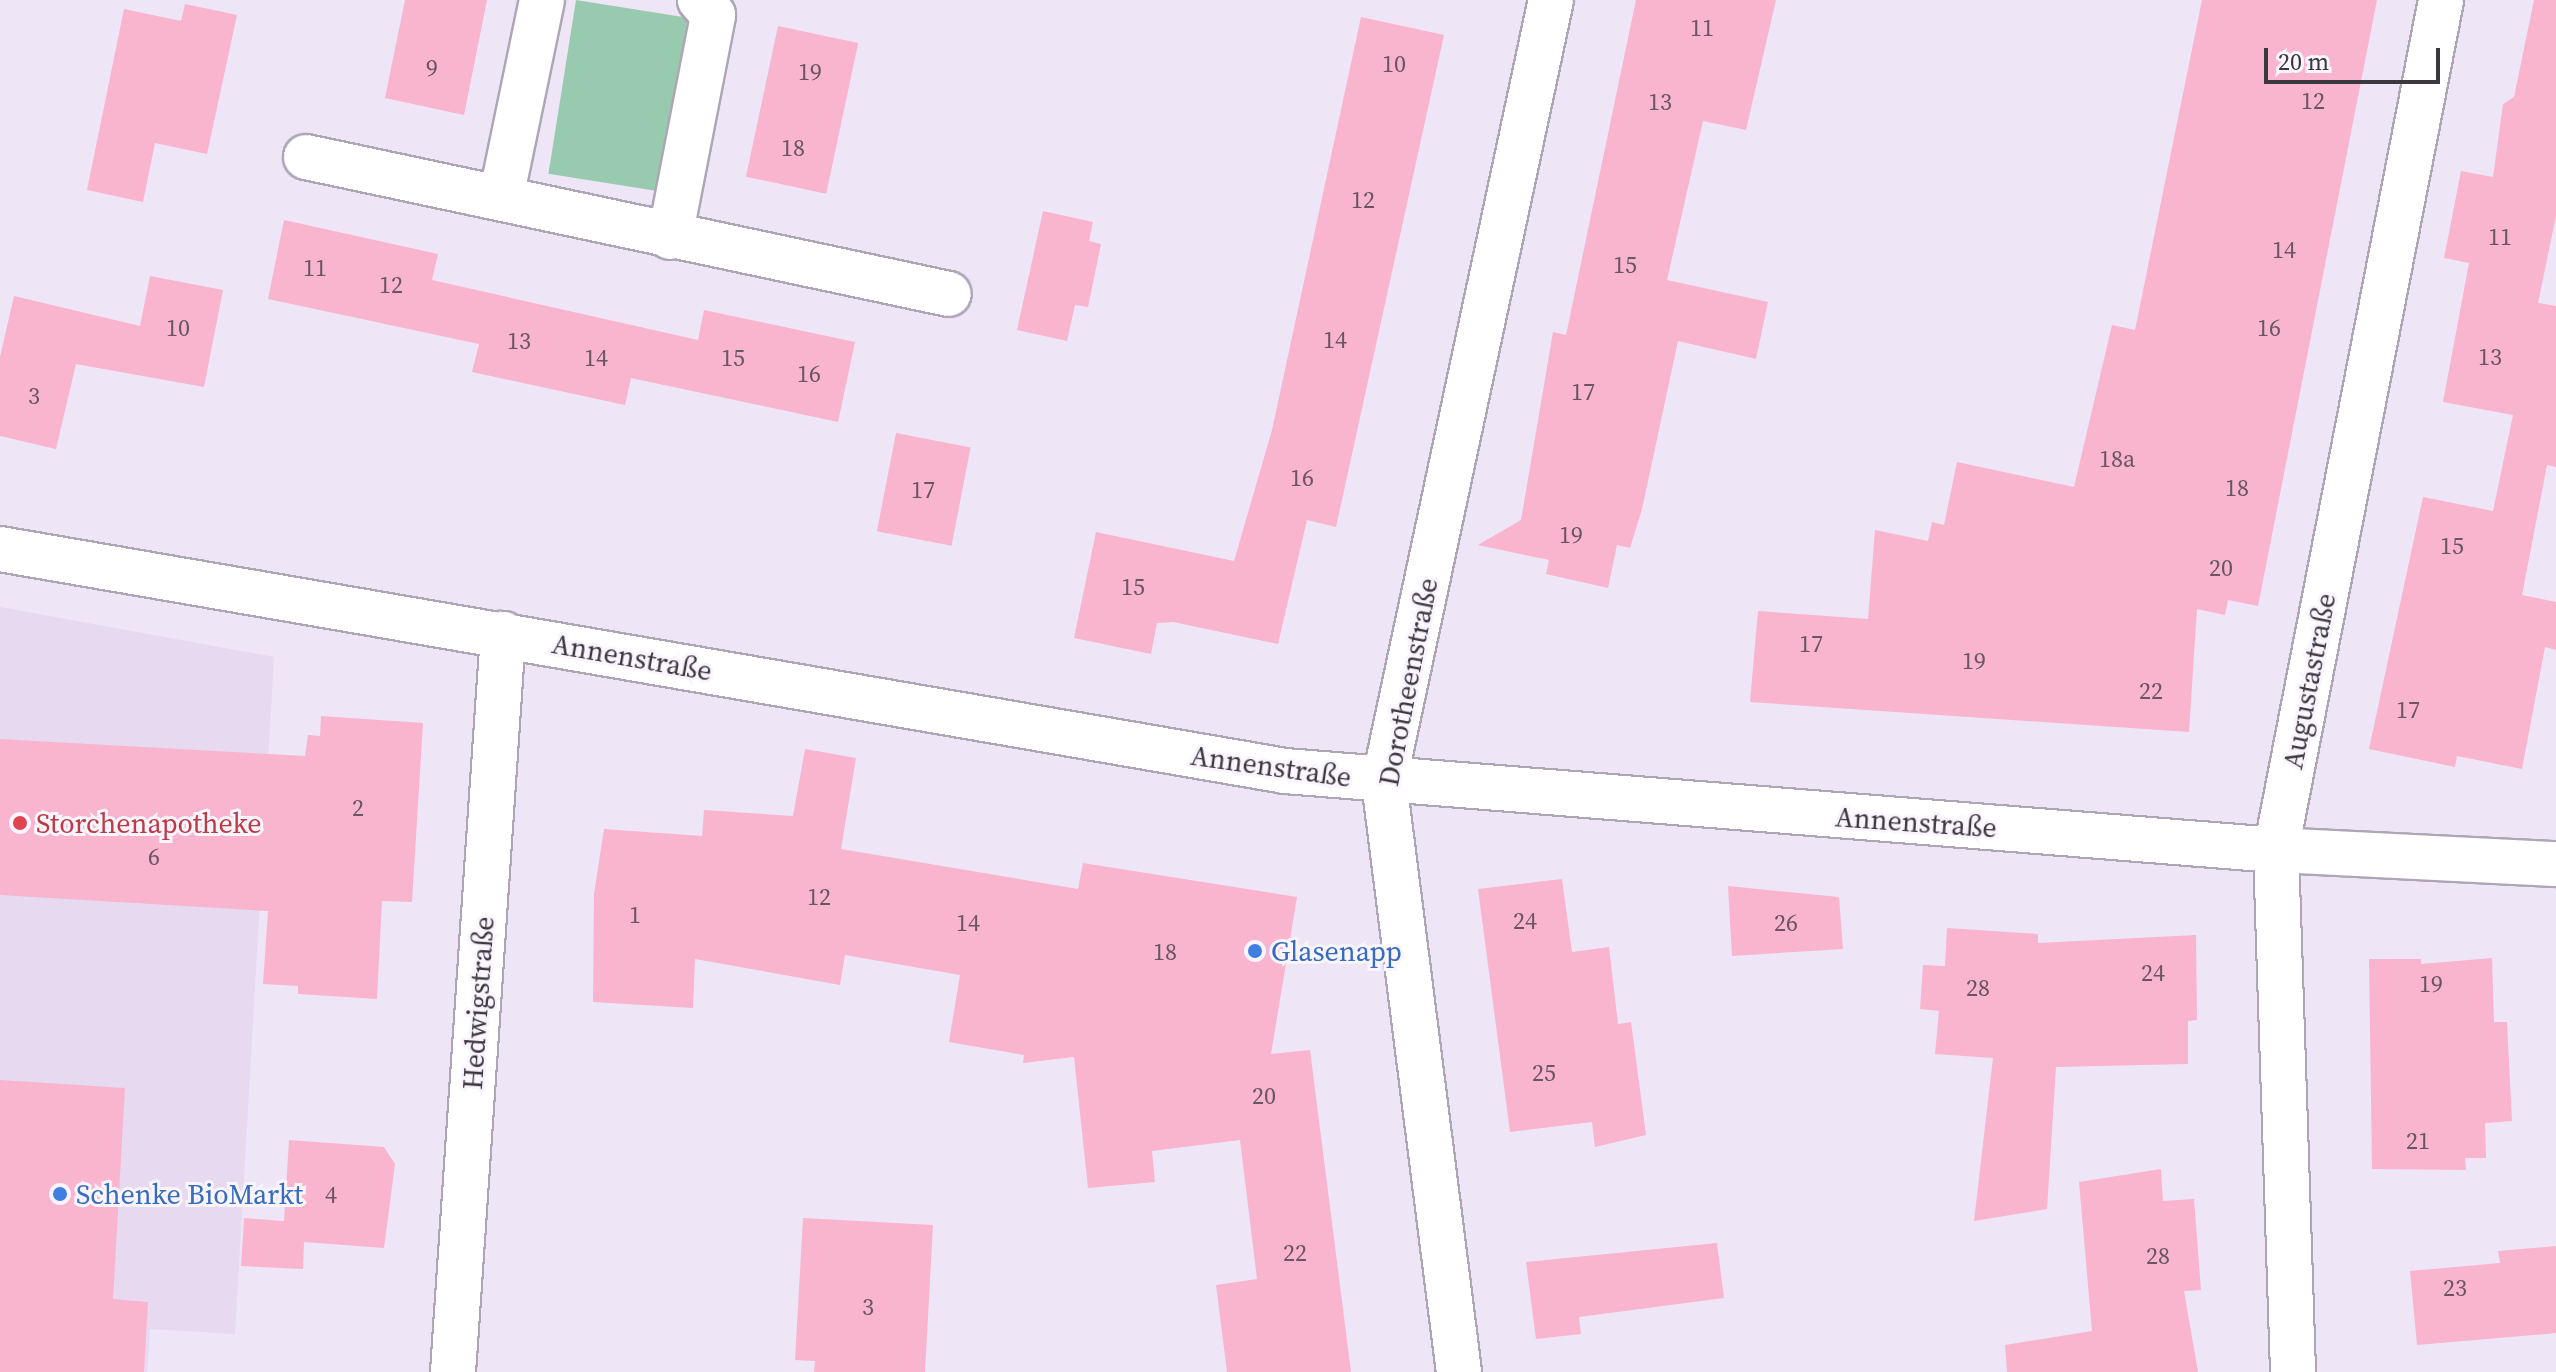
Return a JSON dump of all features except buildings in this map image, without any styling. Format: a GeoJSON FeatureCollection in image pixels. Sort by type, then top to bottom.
{"type":"FeatureCollection","features":[{"type":"Feature","properties":{"kind":"street"},"geometry":{"type":"LineString","coordinates":[[501,198],[542,0]]}},
{"type":"Feature","properties":{"kind":"street"},"geometry":{"type":"LineString","coordinates":[[670,237],[713,15],[700,0]]}},
{"type":"Feature","properties":{"kind":"street","name":"Dorotheenstraße"},"geometry":{"type":"LineString","coordinates":[[1459,1372],[1384,782],[1551,0]]}},
{"type":"Feature","properties":{"kind":"street","name":"Augustastraße"},"geometry":{"type":"LineString","coordinates":[[2293,1372],[2276,850],[2441,0]]}},
{"type":"Feature","properties":{"kind":"street"},"geometry":{"type":"LineString","coordinates":[[306,157],[949,294]]}},
{"type":"Feature","properties":{"kind":"street","name":"Annenstraße"},"geometry":{"type":"LineString","coordinates":[[0,549],[1270,769],[1384,782],[2276,850],[2556,864]]}},
{"type":"Feature","properties":{"kind":"street","name":"Hedwigstraße"},"geometry":{"type":"LineString","coordinates":[[453,1372],[503,634]]}},
{"type":"Feature","properties":{"kind":"shaded area"},"geometry":{"type":"Polygon","coordinates":[[[0,607],[274,657],[235,1334],[150,1329],[147,1372],[0,1372],[0,607]]]}},
{"type":"Feature","properties":{"kind":"green space"},"geometry":{"type":"Polygon","coordinates":[[[576,0],[688,18],[660,192],[548,174],[576,0]]]}},
{"type":"Feature","properties":{"kind":"place","name":"Storchenapotheke"},"geometry":{"type":"Point","coordinates":[20,823]}},
{"type":"Feature","properties":{"kind":"place","name":"Glasenapp"},"geometry":{"type":"Point","coordinates":[1255,951]}},
{"type":"Feature","properties":{"kind":"place","name":"Schenke BioMarkt"},"geometry":{"type":"Point","coordinates":[60,1194]}}]}
